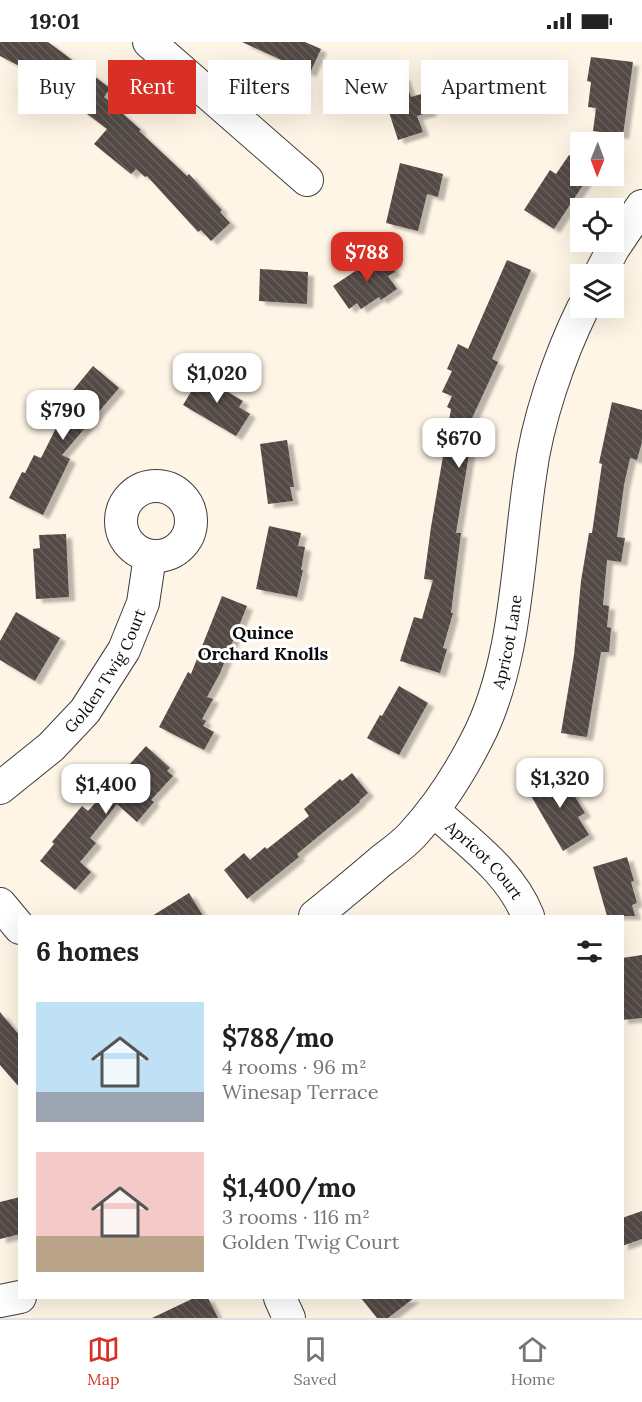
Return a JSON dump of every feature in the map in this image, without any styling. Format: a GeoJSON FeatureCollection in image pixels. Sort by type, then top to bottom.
{"type":"FeatureCollection","features":[{"type":"Feature","properties":{"kind":"street"},"geometry":{"type":"LineString","coordinates":[[149,42],[308,180]]}},
{"type":"Feature","properties":{"kind":"street"},"geometry":{"type":"LineString","coordinates":[[605,264],[642,206]]}},
{"type":"Feature","properties":{"kind":"street","name":"Apricot Lane"},"geometry":{"type":"LineString","coordinates":[[316,915],[411,836],[433,810],[477,741],[501,675],[509,636],[530,472],[552,385],[578,318]]}},
{"type":"Feature","properties":{"kind":"street","name":"Golden Twig Court"},"geometry":{"type":"LineString","coordinates":[[0,788],[51,747],[85,711],[124,650],[132,631],[143,603],[150,556]]}},
{"type":"Feature","properties":{"kind":"street","name":"Apricot Court"},"geometry":{"type":"LineString","coordinates":[[433,810],[502,873],[521,899],[528,915]]}},
{"type":"Feature","properties":{"kind":"street"},"geometry":{"type":"LineString","coordinates":[[0,904],[18,926]]}},
{"type":"Feature","properties":{"kind":"street"},"geometry":{"type":"LineString","coordinates":[[0,1301],[18,1297]]}},
{"type":"Feature","properties":{"kind":"street"},"geometry":{"type":"LineString","coordinates":[[280,1299],[289,1318]]}},
{"type":"Feature","properties":{"kind":"building"},"geometry":{"type":"Polygon","coordinates":[[[0,42],[48,42],[72,60],[18,60],[18,65],[0,56],[0,42]]]}},
{"type":"Feature","properties":{"kind":"building"},"geometry":{"type":"Polygon","coordinates":[[[242,42],[305,42],[321,49],[311,71],[311,60],[281,60],[242,42]]]}},
{"type":"Feature","properties":{"kind":"building"},"geometry":{"type":"Polygon","coordinates":[[[591,57],[633,62],[623,132],[593,131],[596,108],[588,107],[591,82],[587,81],[591,57]]]}},
{"type":"Feature","properties":{"kind":"building"},"geometry":{"type":"Polygon","coordinates":[[[96,78],[108,87],[104,97],[108,101],[108,114],[123,114],[141,130],[139,131],[187,176],[189,174],[222,210],[220,212],[230,223],[211,241],[201,230],[198,232],[147,176],[145,177],[136,169],[131,174],[94,144],[107,129],[87,114],[96,114],[96,78]]]}},
{"type":"Feature","properties":{"kind":"building"},"geometry":{"type":"Polygon","coordinates":[[[409,91],[411,97],[421,94],[421,114],[424,114],[417,116],[423,132],[398,140],[390,114],[409,114],[409,91]]]}},
{"type":"Feature","properties":{"kind":"building"},"geometry":{"type":"Polygon","coordinates":[[[569,155],[570,186],[582,186],[574,198],[570,198],[570,205],[554,229],[524,210],[550,170],[556,174],[569,155]]]}},
{"type":"Feature","properties":{"kind":"building"},"geometry":{"type":"Polygon","coordinates":[[[400,163],[443,174],[438,197],[427,194],[418,231],[386,223],[400,163]]]}},
{"type":"Feature","properties":{"kind":"building"},"geometry":{"type":"Polygon","coordinates":[[[382,253],[395,272],[388,276],[397,289],[381,300],[379,297],[361,309],[357,303],[349,309],[333,286],[382,253]]]}},
{"type":"Feature","properties":{"kind":"building"},"geometry":{"type":"Polygon","coordinates":[[[507,260],[531,270],[492,359],[498,362],[462,440],[471,442],[456,533],[461,533],[451,613],[453,613],[443,648],[447,649],[440,673],[400,661],[414,617],[422,619],[433,580],[424,579],[451,409],[447,407],[452,396],[442,392],[452,371],[447,369],[458,344],[468,349],[507,260]]]}},
{"type":"Feature","properties":{"kind":"building"},"geometry":{"type":"Polygon","coordinates":[[[260,269],[308,272],[307,304],[259,301],[260,269]]]}},
{"type":"Feature","properties":{"kind":"building"},"geometry":{"type":"Polygon","coordinates":[[[93,366],[119,388],[62,455],[70,459],[43,515],[9,498],[22,472],[25,473],[34,455],[41,458],[60,420],[56,417],[63,409],[60,406],[93,366]]]}},
{"type":"Feature","properties":{"kind":"building"},"geometry":{"type":"Polygon","coordinates":[[[203,372],[227,386],[224,390],[243,401],[239,407],[250,414],[236,436],[183,405],[203,372]]]}},
{"type":"Feature","properties":{"kind":"building"},"geometry":{"type":"Polygon","coordinates":[[[612,402],[642,410],[642,442],[637,460],[630,458],[624,485],[617,537],[625,538],[621,562],[607,560],[603,605],[609,606],[607,627],[611,628],[609,652],[601,652],[587,737],[561,733],[574,655],[581,581],[589,533],[592,533],[602,464],[599,463],[612,402]]]}},
{"type":"Feature","properties":{"kind":"building"},"geometry":{"type":"Polygon","coordinates":[[[287,440],[294,487],[290,487],[293,501],[268,504],[260,444],[287,440]]]}},
{"type":"Feature","properties":{"kind":"building"},"geometry":{"type":"Polygon","coordinates":[[[269,526],[301,533],[298,546],[305,547],[297,597],[256,589],[269,526]]]}},
{"type":"Feature","properties":{"kind":"building"},"geometry":{"type":"Polygon","coordinates":[[[66,534],[69,597],[36,599],[33,549],[40,548],[39,535],[66,534]]]}},
{"type":"Feature","properties":{"kind":"building"},"geometry":{"type":"Polygon","coordinates":[[[222,596],[247,606],[220,673],[207,697],[213,699],[202,719],[206,721],[203,726],[214,732],[204,750],[159,727],[188,672],[191,674],[222,596]]]}},
{"type":"Feature","properties":{"kind":"building"},"geometry":{"type":"Polygon","coordinates":[[[16,612],[60,638],[35,681],[0,660],[0,641],[16,612]]]}},
{"type":"Feature","properties":{"kind":"building"},"geometry":{"type":"Polygon","coordinates":[[[399,686],[428,703],[399,755],[367,738],[399,686]]]}},
{"type":"Feature","properties":{"kind":"building"},"geometry":{"type":"Polygon","coordinates":[[[146,746],[170,768],[167,771],[173,776],[151,800],[154,802],[137,822],[117,804],[90,838],[96,843],[80,862],[91,872],[75,890],[40,861],[54,844],[52,842],[82,806],[88,811],[146,746]]]}},
{"type":"Feature","properties":{"kind":"building"},"geometry":{"type":"Polygon","coordinates":[[[561,769],[585,813],[578,817],[589,835],[563,851],[527,789],[561,769]]]}},
{"type":"Feature","properties":{"kind":"building"},"geometry":{"type":"Polygon","coordinates":[[[352,773],[368,793],[297,854],[299,857],[247,899],[224,870],[244,853],[250,860],[265,847],[267,849],[309,816],[304,809],[340,779],[342,781],[352,773]]]}},
{"type":"Feature","properties":{"kind":"building"},"geometry":{"type":"Polygon","coordinates":[[[627,857],[637,903],[632,905],[635,916],[607,915],[593,867],[627,857]]]}},
{"type":"Feature","properties":{"kind":"building"},"geometry":{"type":"Polygon","coordinates":[[[189,893],[202,915],[154,915],[189,893]]]}},
{"type":"Feature","properties":{"kind":"building"},"geometry":{"type":"Polygon","coordinates":[[[642,955],[642,1018],[624,1020],[624,958],[642,955]]]}},
{"type":"Feature","properties":{"kind":"building"},"geometry":{"type":"Polygon","coordinates":[[[0,1012],[18,1034],[18,1086],[0,1065],[0,1012]]]}},
{"type":"Feature","properties":{"kind":"building"},"geometry":{"type":"Polygon","coordinates":[[[18,1198],[18,1234],[0,1239],[0,1202],[18,1198]]]}},
{"type":"Feature","properties":{"kind":"building"},"geometry":{"type":"Polygon","coordinates":[[[642,1211],[642,1239],[624,1245],[624,1217],[642,1211]]]}},
{"type":"Feature","properties":{"kind":"building"},"geometry":{"type":"Polygon","coordinates":[[[192,1299],[208,1299],[218,1318],[152,1318],[192,1299]]]}},
{"type":"Feature","properties":{"kind":"building"},"geometry":{"type":"Polygon","coordinates":[[[362,1299],[413,1299],[388,1318],[377,1318],[362,1299]]]}},
{"type":"Feature","properties":{"kind":"district","name":"Quince Orchard Knolls"},"geometry":{"type":"Point","coordinates":[263,642]}}]}
